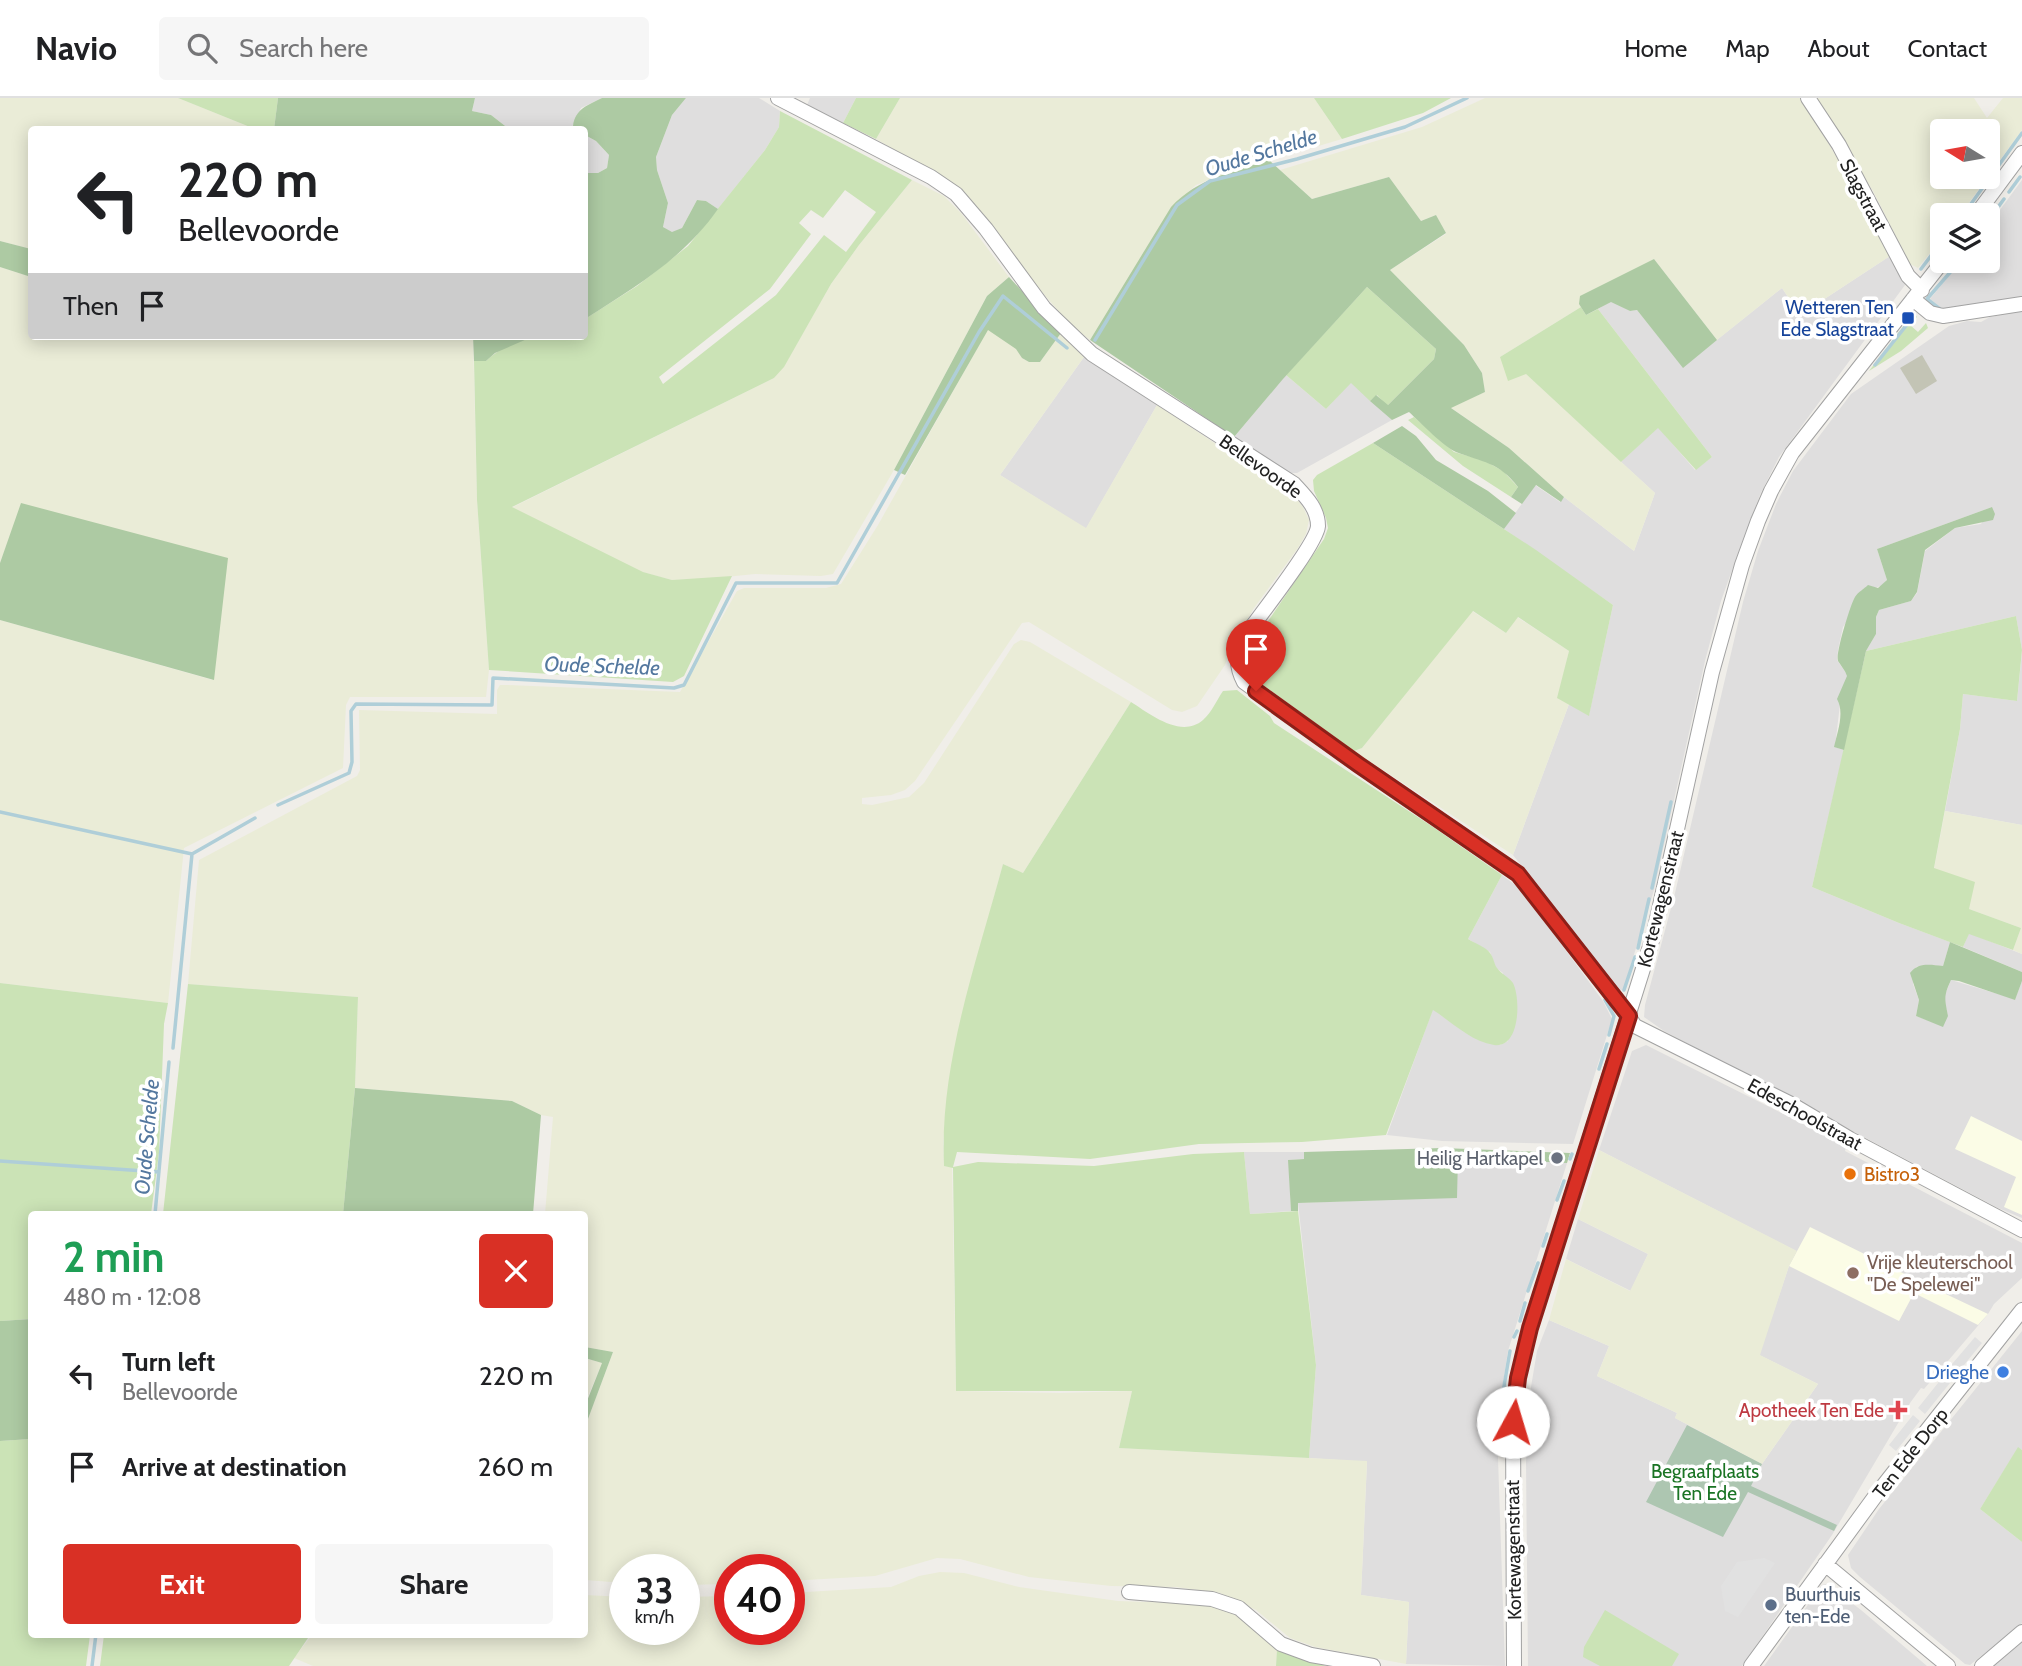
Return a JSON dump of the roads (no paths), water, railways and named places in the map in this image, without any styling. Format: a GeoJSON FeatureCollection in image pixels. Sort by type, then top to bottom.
{"type":"FeatureCollection","features":[{"type":"Feature","properties":{"kind":"street","name":"Bellevoorde"},"geometry":{"type":"LineString","coordinates":[[778,98],[931,177],[956,194],[986,229],[1044,308],[1092,354],[1294,484],[1308,499],[1317,518],[1315,539],[1248,632],[1240,649],[1236,668],[1244,682],[1518,874],[1629,1016]]}},
{"type":"Feature","properties":{"kind":"street","name":"Slagstraat"},"geometry":{"type":"LineString","coordinates":[[1808,98],[1839,145],[1918,295]]}},
{"type":"Feature","properties":{"kind":"street"},"geometry":{"type":"LineString","coordinates":[[1985,203],[2022,153]]}},
{"type":"Feature","properties":{"kind":"street","name":"Kortewagenstraat"},"geometry":{"type":"LineString","coordinates":[[1514,1666],[1513,1416],[1518,1378],[1530,1328],[1629,1016],[1660,908],[1720,640],[1758,521],[1771,491],[1793,453],[1934,273]]}},
{"type":"Feature","properties":{"kind":"street"},"geometry":{"type":"LineString","coordinates":[[1918,295],[1930,313],[1943,316],[2022,304]]}},
{"type":"Feature","properties":{"kind":"street","name":"Edeschoolstraat"},"geometry":{"type":"LineString","coordinates":[[1629,1016],[1635,1026],[1791,1104],[1850,1139],[2022,1230]]}},
{"type":"Feature","properties":{"kind":"street","name":"Ten Ede Dorp"},"geometry":{"type":"LineString","coordinates":[[1751,1666],[1825,1564],[2022,1310]]}},
{"type":"Feature","properties":{"kind":"street"},"geometry":{"type":"LineString","coordinates":[[1825,1564],[1948,1666]]}},
{"type":"Feature","properties":{"kind":"street"},"geometry":{"type":"LineString","coordinates":[[1129,1592],[1212,1599],[1239,1608],[1281,1644],[1311,1655],[1373,1666]]}},
{"type":"Feature","properties":{"kind":"street"},"geometry":{"type":"LineString","coordinates":[[1982,1666],[2022,1632]]}},
{"type":"Feature","properties":{"kind":"waterway","name":"Oude Schelde"},"geometry":{"type":"LineString","coordinates":[[1095,340],[1177,205],[1210,181],[1405,127],[1467,98]]}},
{"type":"Feature","properties":{"kind":"waterway"},"geometry":{"type":"LineString","coordinates":[[1972,203],[2022,133]]}},
{"type":"Feature","properties":{"kind":"waterway"},"geometry":{"type":"LineString","coordinates":[[2009,192],[2020,177]]}},
{"type":"Feature","properties":{"kind":"waterway"},"geometry":{"type":"LineString","coordinates":[[2000,204],[2004,199]]}},
{"type":"Feature","properties":{"kind":"waterway"},"geometry":{"type":"LineString","coordinates":[[1921,269],[1930,257]]}},
{"type":"Feature","properties":{"kind":"waterway"},"geometry":{"type":"LineString","coordinates":[[1940,309],[1927,299],[1950,273]]}},
{"type":"Feature","properties":{"kind":"waterway","name":"Oude Schelde"},"geometry":{"type":"LineString","coordinates":[[278,805],[349,773],[352,762],[351,711],[356,704],[492,705],[493,678],[674,688],[684,685],[736,583],[837,583],[979,332],[1003,296],[1067,348]]}},
{"type":"Feature","properties":{"kind":"waterway"},"geometry":{"type":"LineString","coordinates":[[1875,365],[1909,322]]}},
{"type":"Feature","properties":{"kind":"waterway"},"geometry":{"type":"LineString","coordinates":[[1652,888],[1671,802]]}},
{"type":"Feature","properties":{"kind":"waterway"},"geometry":{"type":"LineString","coordinates":[[0,812],[192,854]]}},
{"type":"Feature","properties":{"kind":"waterway","name":"Oude Schelde"},"geometry":{"type":"LineString","coordinates":[[173,1048],[192,854],[255,818]]}},
{"type":"Feature","properties":{"kind":"waterway"},"geometry":{"type":"LineString","coordinates":[[1638,948],[1649,899]]}},
{"type":"Feature","properties":{"kind":"waterway"},"geometry":{"type":"LineString","coordinates":[[1624,990],[1635,957]]}},
{"type":"Feature","properties":{"kind":"waterway"},"geometry":{"type":"LineString","coordinates":[[1605,1000],[1614,1016],[1609,1035]]}},
{"type":"Feature","properties":{"kind":"waterway"},"geometry":{"type":"LineString","coordinates":[[1599,1069],[1607,1044]]}},
{"type":"Feature","properties":{"kind":"waterway","name":"Oude Schelde"},"geometry":{"type":"LineString","coordinates":[[155,1211],[169,1062]]}},
{"type":"Feature","properties":{"kind":"waterway"},"geometry":{"type":"LineString","coordinates":[[1570,1159],[1572,1154]]}},
{"type":"Feature","properties":{"kind":"waterway"},"geometry":{"type":"LineString","coordinates":[[0,1161],[159,1172]]}},
{"type":"Feature","properties":{"kind":"waterway"},"geometry":{"type":"LineString","coordinates":[[1557,1200],[1564,1181]]}},
{"type":"Feature","properties":{"kind":"waterway"},"geometry":{"type":"LineString","coordinates":[[1543,1246],[1547,1234]]}},
{"type":"Feature","properties":{"kind":"waterway"},"geometry":{"type":"LineString","coordinates":[[1528,1291],[1538,1263]]}},
{"type":"Feature","properties":{"kind":"waterway"},"geometry":{"type":"LineString","coordinates":[[1520,1321],[1525,1303]]}},
{"type":"Feature","properties":{"kind":"waterway"},"geometry":{"type":"LineString","coordinates":[[1514,1337],[1517,1331]]}},
{"type":"Feature","properties":{"kind":"waterway"},"geometry":{"type":"LineString","coordinates":[[1503,1392],[1510,1351]]}},
{"type":"Feature","properties":{"kind":"waterway"},"geometry":{"type":"LineString","coordinates":[[1501,1414],[1502,1404]]}},
{"type":"Feature","properties":{"kind":"waterway"},"geometry":{"type":"LineString","coordinates":[[1499,1446],[1500,1427]]}},
{"type":"Feature","properties":{"kind":"waterway","name":"Oude Schelde"},"geometry":{"type":"LineString","coordinates":[[92,1666],[96,1638]]}},
{"type":"Feature","properties":{"kind":"place","name":"Wetteren Ten Ede Slagstraat"},"geometry":{"type":"Point","coordinates":[1908,318]}},
{"type":"Feature","properties":{"kind":"place","name":"Heilig Hartkapel"},"geometry":{"type":"Point","coordinates":[1557,1158]}},
{"type":"Feature","properties":{"kind":"place","name":"Bistro3"},"geometry":{"type":"Point","coordinates":[1850,1174]}},
{"type":"Feature","properties":{"kind":"place","name":"Vrije kleuterschool \"De Spelewei\""},"geometry":{"type":"Point","coordinates":[1853,1273]}},
{"type":"Feature","properties":{"kind":"place","name":"Drieghe"},"geometry":{"type":"Point","coordinates":[2003,1372]}},
{"type":"Feature","properties":{"kind":"place","name":"Apotheek Ten Ede"},"geometry":{"type":"Point","coordinates":[1898,1410]}},
{"type":"Feature","properties":{"kind":"place","name":"Buurthuis ten-Ede"},"geometry":{"type":"Point","coordinates":[1771,1605]}},
{"type":"Feature","properties":{"kind":"park label","name":"Begraafplaats Ten Ede"},"geometry":{"type":"Point","coordinates":[1705,1482]}}]}
